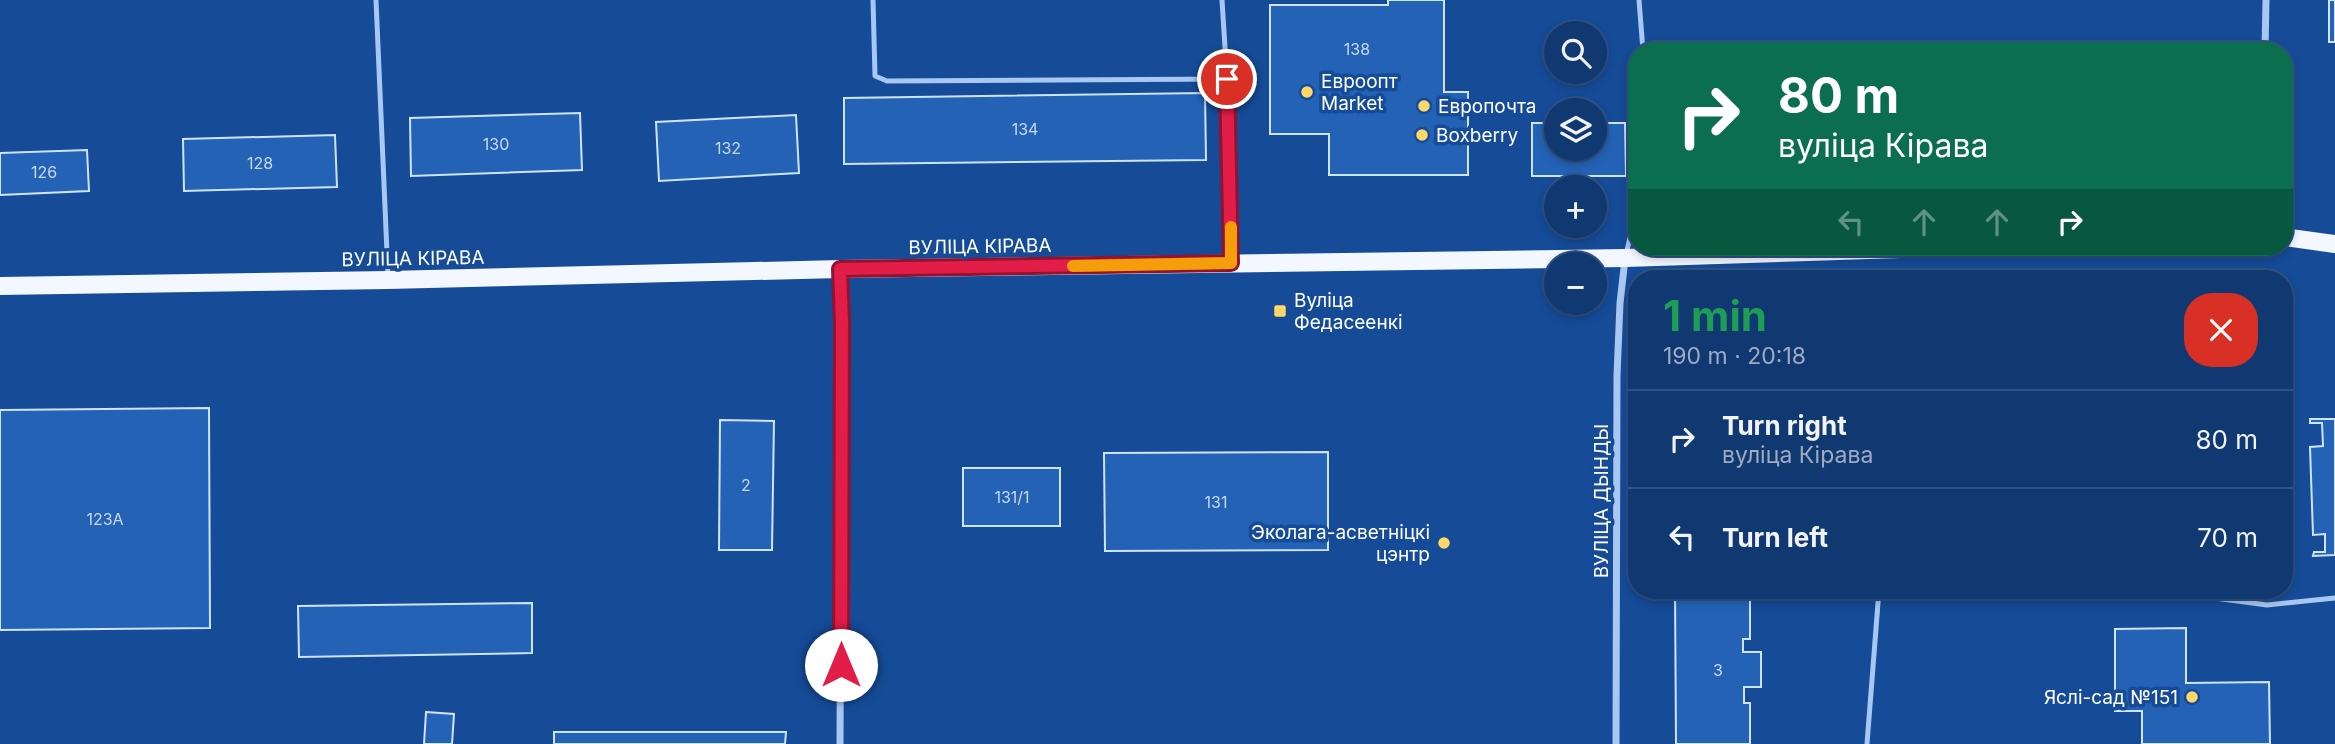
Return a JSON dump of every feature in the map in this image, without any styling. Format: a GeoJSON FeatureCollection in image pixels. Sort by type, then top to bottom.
{"type":"FeatureCollection","features":[{"type":"Feature","properties":{"kind":"main road"},"geometry":{"type":"LineString","coordinates":[[2293,238],[2335,244]]}},
{"type":"Feature","properties":{"kind":"main road","name":"ВУЛІЦА КІРАВА"},"geometry":{"type":"LineString","coordinates":[[0,286],[1686,256]]}},
{"type":"Feature","properties":{"kind":"street"},"geometry":{"type":"LineString","coordinates":[[2265,42],[2266,0]]}},
{"type":"Feature","properties":{"kind":"street","name":"ВУЛІЦА ДЫНДЫ"},"geometry":{"type":"LineString","coordinates":[[1616,744],[1617,376],[1625,258]]}},
{"type":"Feature","properties":{"kind":"street"},"geometry":{"type":"LineString","coordinates":[[840,269],[840,744]]}},
{"type":"Feature","properties":{"kind":"lane"},"geometry":{"type":"LineString","coordinates":[[376,0],[388,280]]}},
{"type":"Feature","properties":{"kind":"lane"},"geometry":{"type":"LineString","coordinates":[[873,0],[875,76],[887,81],[1227,79]]}},
{"type":"Feature","properties":{"kind":"lane"},"geometry":{"type":"LineString","coordinates":[[1222,0],[1227,79],[1231,263]]}},
{"type":"Feature","properties":{"kind":"lane"},"geometry":{"type":"LineString","coordinates":[[1639,0],[1642,42]]}},
{"type":"Feature","properties":{"kind":"lane"},"geometry":{"type":"LineString","coordinates":[[1625,258],[1628,245]]}},
{"type":"Feature","properties":{"kind":"lane"},"geometry":{"type":"LineString","coordinates":[[2222,599],[2267,605],[2335,597]]}},
{"type":"Feature","properties":{"kind":"lane"},"geometry":{"type":"LineString","coordinates":[[1867,744],[1878,599]]}},
{"type":"Feature","properties":{"kind":"building"},"geometry":{"type":"Polygon","coordinates":[[[1388,0],[1444,0],[1444,92],[1468,92],[1468,175],[1329,175],[1329,134],[1270,134],[1270,5],[1388,5],[1388,0]]]}},
{"type":"Feature","properties":{"kind":"building"},"geometry":{"type":"Polygon","coordinates":[[[2329,0],[2335,0],[2335,42],[2329,42],[2329,0]]]}},
{"type":"Feature","properties":{"kind":"building"},"geometry":{"type":"Polygon","coordinates":[[[1205,93],[1206,160],[844,164],[844,98],[1205,93]]]}},
{"type":"Feature","properties":{"kind":"building"},"geometry":{"type":"Polygon","coordinates":[[[580,113],[582,170],[411,176],[410,118],[580,113]]]}},
{"type":"Feature","properties":{"kind":"building"},"geometry":{"type":"Polygon","coordinates":[[[796,115],[799,173],[659,181],[656,122],[796,115]]]}},
{"type":"Feature","properties":{"kind":"building"},"geometry":{"type":"Polygon","coordinates":[[[1532,123],[1544,123],[1544,161],[1607,161],[1607,123],[1625,123],[1626,176],[1532,176],[1532,123]]]}},
{"type":"Feature","properties":{"kind":"building"},"geometry":{"type":"Polygon","coordinates":[[[335,135],[337,187],[184,191],[183,139],[335,135]]]}},
{"type":"Feature","properties":{"kind":"building"},"geometry":{"type":"Polygon","coordinates":[[[87,150],[89,191],[0,195],[0,153],[87,150]]]}},
{"type":"Feature","properties":{"kind":"building"},"geometry":{"type":"Polygon","coordinates":[[[209,408],[210,628],[0,630],[0,410],[209,408]]]}},
{"type":"Feature","properties":{"kind":"building"},"geometry":{"type":"Polygon","coordinates":[[[2310,419],[2335,419],[2335,555],[2313,556],[2314,552],[2325,552],[2325,534],[2313,535],[2310,447],[2323,446],[2322,423],[2310,423],[2310,419]]]}},
{"type":"Feature","properties":{"kind":"building"},"geometry":{"type":"Polygon","coordinates":[[[720,420],[774,421],[772,550],[719,550],[720,420]]]}},
{"type":"Feature","properties":{"kind":"building"},"geometry":{"type":"Polygon","coordinates":[[[1328,452],[1328,550],[1105,551],[1104,453],[1328,452]]]}},
{"type":"Feature","properties":{"kind":"building"},"geometry":{"type":"Polygon","coordinates":[[[963,468],[1060,468],[1060,526],[963,526],[963,468]]]}},
{"type":"Feature","properties":{"kind":"building"},"geometry":{"type":"Polygon","coordinates":[[[1675,599],[1750,599],[1750,639],[1743,639],[1743,652],[1761,652],[1761,687],[1744,687],[1744,703],[1750,703],[1750,744],[1676,744],[1675,599]]]}},
{"type":"Feature","properties":{"kind":"building"},"geometry":{"type":"Polygon","coordinates":[[[532,603],[532,653],[299,657],[298,606],[532,603]]]}},
{"type":"Feature","properties":{"kind":"building","name":"Яслі-сад №151"},"geometry":{"type":"Polygon","coordinates":[[[2186,628],[2186,683],[2269,682],[2270,744],[2142,744],[2142,711],[2115,711],[2115,629],[2186,628]]]}},
{"type":"Feature","properties":{"kind":"building"},"geometry":{"type":"Polygon","coordinates":[[[426,712],[454,714],[452,744],[424,744],[426,712]]]}},
{"type":"Feature","properties":{"kind":"building"},"geometry":{"type":"Polygon","coordinates":[[[554,732],[786,732],[785,744],[554,744],[554,732]]]}},
{"type":"Feature","properties":{"kind":"slow traffic"},"geometry":{"type":"LineString","coordinates":[[1073,266],[1231,263],[1231,227]]}},
{"type":"Feature","properties":{"kind":"place","name":"Евроопт Market"},"geometry":{"type":"Point","coordinates":[1307,92]}},
{"type":"Feature","properties":{"kind":"place","name":"Европочта"},"geometry":{"type":"Point","coordinates":[1424,106]}},
{"type":"Feature","properties":{"kind":"place","name":"Boxberry"},"geometry":{"type":"Point","coordinates":[1422,135]}},
{"type":"Feature","properties":{"kind":"place","name":"Вуліца Федасеенкі"},"geometry":{"type":"Point","coordinates":[1280,311]}},
{"type":"Feature","properties":{"kind":"place","name":"Эколага-асветніцкі цэнтр"},"geometry":{"type":"Point","coordinates":[1444,543]}},
{"type":"Feature","properties":{"kind":"place","name":"Яслі-сад №151"},"geometry":{"type":"Point","coordinates":[2192,697]}},
{"type":"Feature","properties":{"kind":"route"},"geometry":{"type":"LineString","coordinates":[[841,665],[840,269],[1231,263],[1227,79]]}}]}
